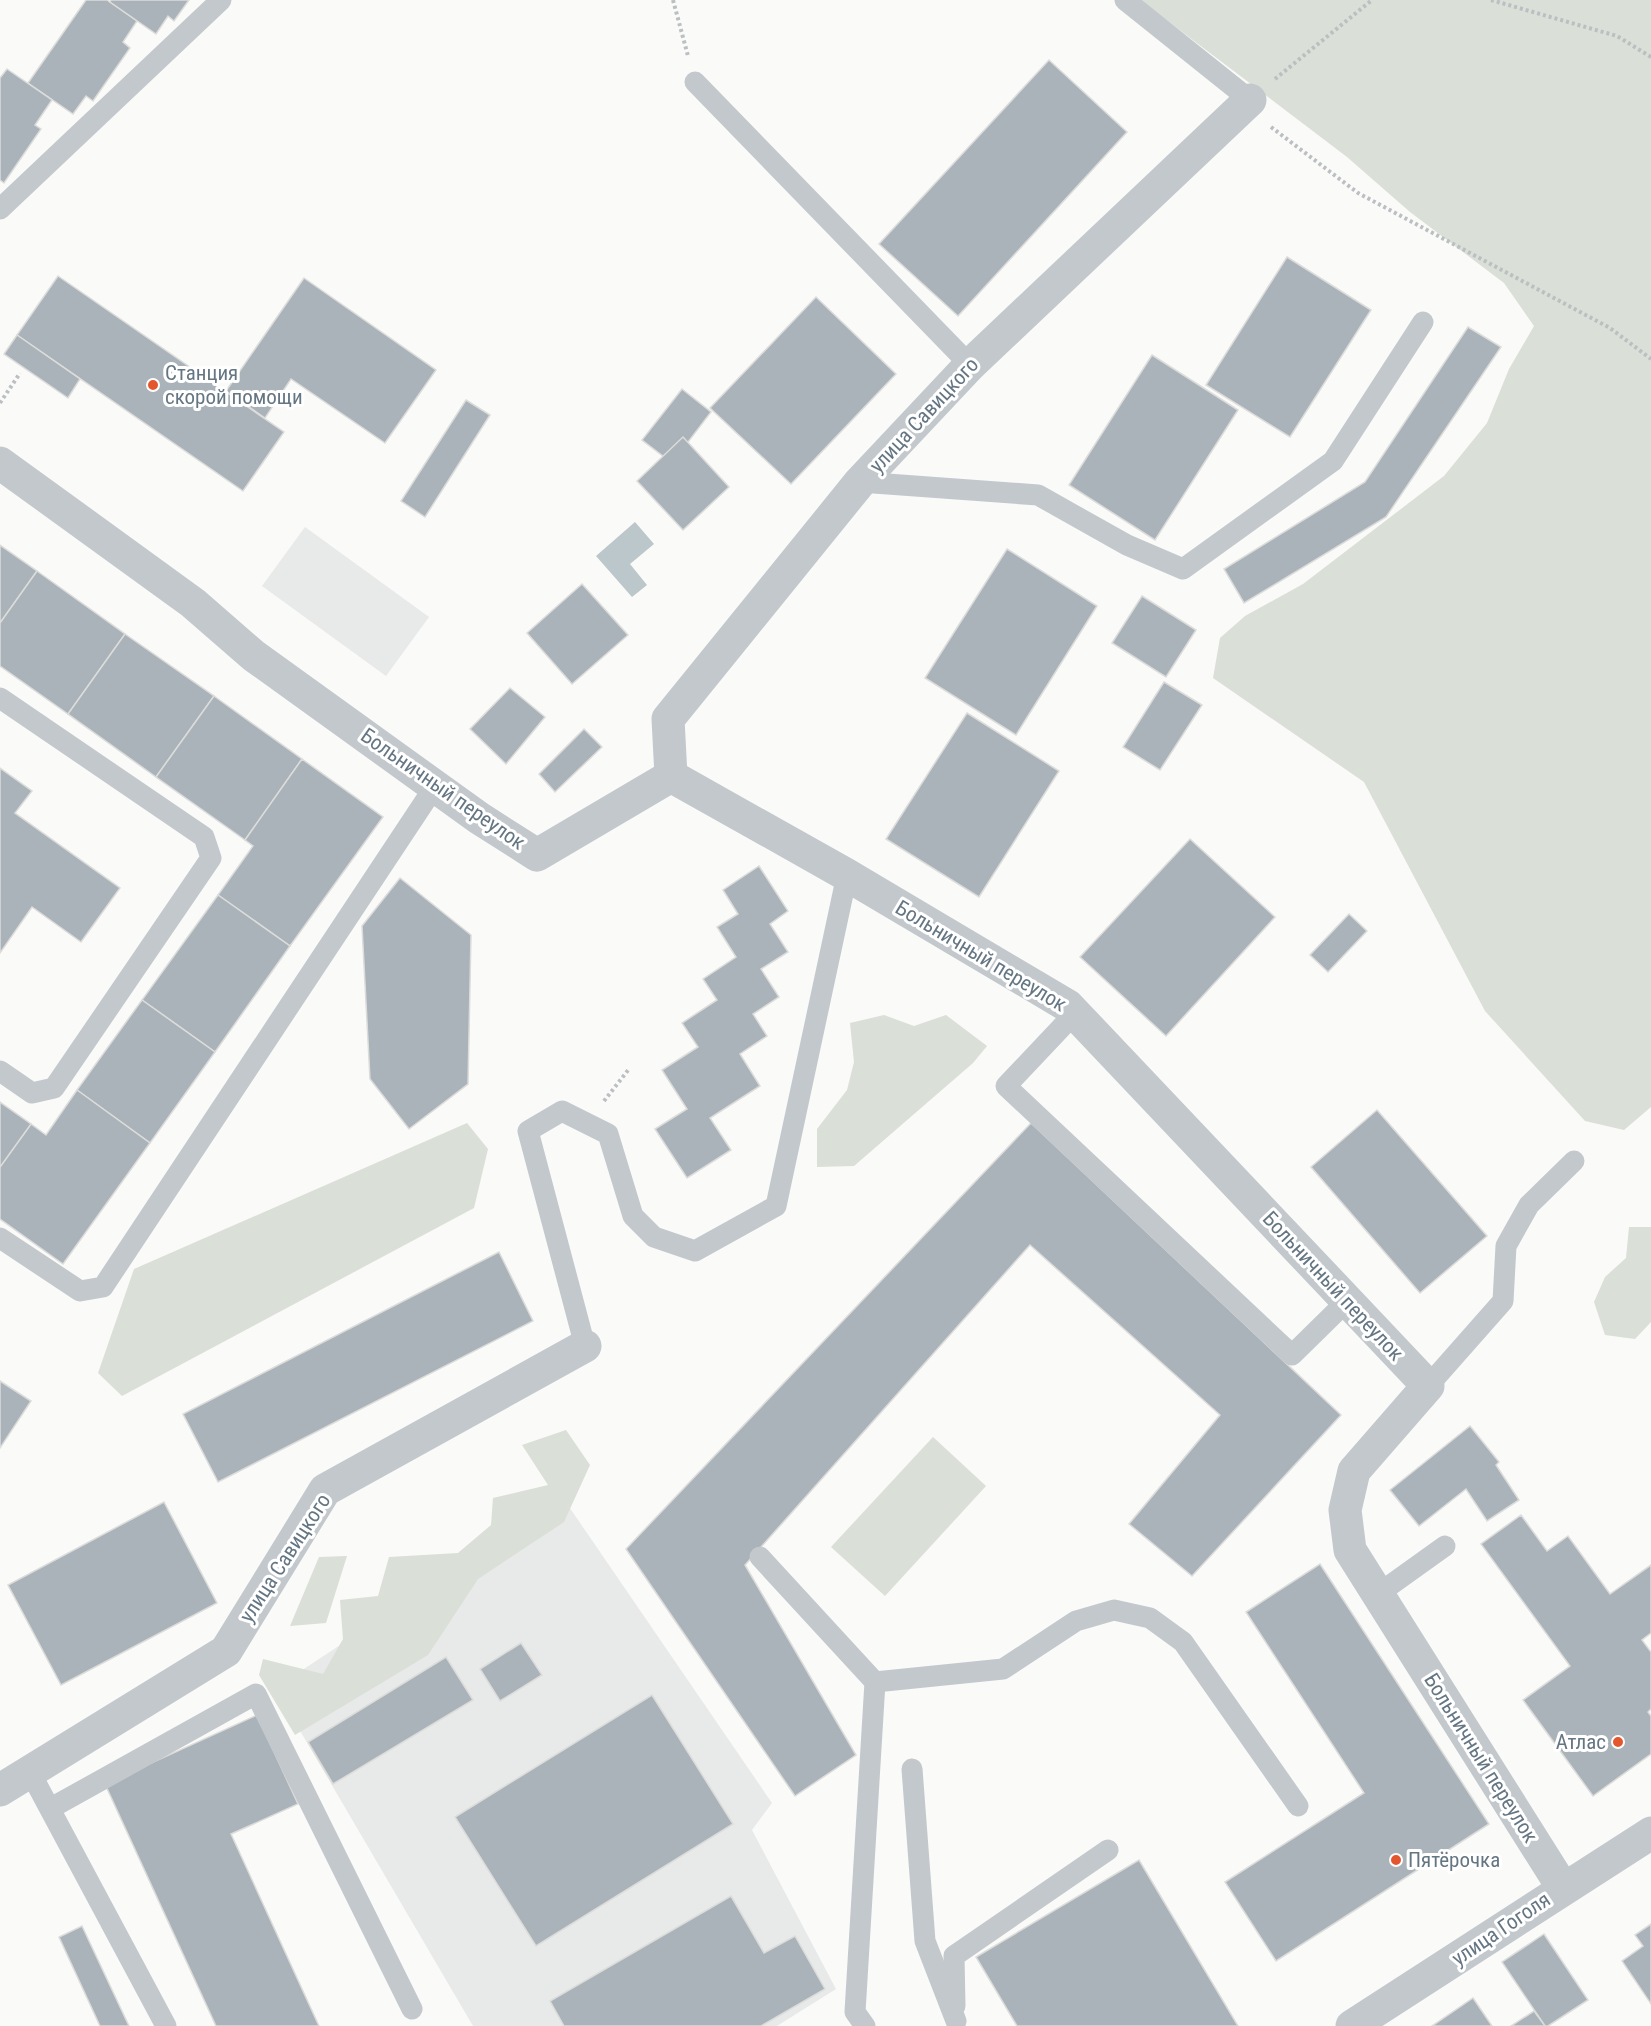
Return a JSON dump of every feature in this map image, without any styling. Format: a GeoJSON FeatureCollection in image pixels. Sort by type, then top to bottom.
{"type":"FeatureCollection","features":[{"type":"Feature","properties":{"kind":"street","name":"улица Савицкого"},"geometry":{"type":"LineString","coordinates":[[671,776],[668,719],[860,482],[970,365],[1246,103]]}},
{"type":"Feature","properties":{"kind":"street","name":"Больничный переулок"},"geometry":{"type":"LineString","coordinates":[[0,464],[193,603],[254,656],[435,786],[537,855],[671,776],[847,874],[1068,1006],[1428,1386],[1354,1471],[1345,1510],[1350,1550],[1563,1888]]}},
{"type":"Feature","properties":{"kind":"street","name":"улица Савицкого"},"geometry":{"type":"LineString","coordinates":[[0,1791],[29,1770],[226,1651],[325,1490],[585,1346]]}},
{"type":"Feature","properties":{"kind":"street","name":"улица Гоголя"},"geometry":{"type":"LineString","coordinates":[[1352,2026],[1563,1888],[1649,1840]]}},
{"type":"Feature","properties":{"kind":"lane"},"geometry":{"type":"LineString","coordinates":[[0,209],[221,0]]}},
{"type":"Feature","properties":{"kind":"lane"},"geometry":{"type":"LineString","coordinates":[[1125,0],[1246,103]]}},
{"type":"Feature","properties":{"kind":"lane"},"geometry":{"type":"LineString","coordinates":[[695,82],[970,365]]}},
{"type":"Feature","properties":{"kind":"lane"},"geometry":{"type":"LineString","coordinates":[[860,482],[1038,495],[1127,545],[1183,569],[1333,461],[1423,322]]}},
{"type":"Feature","properties":{"kind":"lane"},"geometry":{"type":"LineString","coordinates":[[0,698],[204,837],[211,858],[54,1088],[32,1093],[0,1071]]}},
{"type":"Feature","properties":{"kind":"lane"},"geometry":{"type":"LineString","coordinates":[[0,1238],[80,1291],[103,1287],[435,786]]}},
{"type":"Feature","properties":{"kind":"lane"},"geometry":{"type":"LineString","coordinates":[[585,1346],[528,1131],[562,1111],[608,1134],[633,1216],[654,1237],[695,1251],[776,1206],[847,874]]}},
{"type":"Feature","properties":{"kind":"lane"},"geometry":{"type":"LineString","coordinates":[[1075,1013],[1006,1086],[1292,1356],[1347,1301]]}},
{"type":"Feature","properties":{"kind":"lane"},"geometry":{"type":"LineString","coordinates":[[1428,1386],[1503,1301],[1506,1246],[1529,1205],[1575,1161]]}},
{"type":"Feature","properties":{"kind":"lane"},"geometry":{"type":"LineString","coordinates":[[1378,1594],[1445,1546]]}},
{"type":"Feature","properties":{"kind":"lane"},"geometry":{"type":"LineString","coordinates":[[760,1557],[875,1682],[855,2012],[865,2026]]}},
{"type":"Feature","properties":{"kind":"lane"},"geometry":{"type":"LineString","coordinates":[[875,1682],[1003,1668],[1076,1621],[1114,1610],[1150,1618],[1183,1642],[1299,1806]]}},
{"type":"Feature","properties":{"kind":"lane"},"geometry":{"type":"LineString","coordinates":[[51,1808],[256,1694],[412,2008]]}},
{"type":"Feature","properties":{"kind":"lane"},"geometry":{"type":"LineString","coordinates":[[912,1769],[925,1941],[957,2024]]}},
{"type":"Feature","properties":{"kind":"lane"},"geometry":{"type":"LineString","coordinates":[[29,1770],[166,2026]]}},
{"type":"Feature","properties":{"kind":"lane"},"geometry":{"type":"LineString","coordinates":[[957,2024],[954,1956],[1108,1850]]}},
{"type":"Feature","properties":{"kind":"path"},"geometry":{"type":"LineString","coordinates":[[673,0],[695,82]]}},
{"type":"Feature","properties":{"kind":"path"},"geometry":{"type":"LineString","coordinates":[[1372,0],[1246,103],[1359,193],[1610,328],[1651,359]]}},
{"type":"Feature","properties":{"kind":"path"},"geometry":{"type":"LineString","coordinates":[[1491,0],[1617,36],[1651,57]]}},
{"type":"Feature","properties":{"kind":"path"},"geometry":{"type":"LineString","coordinates":[[0,403],[20,373]]}},
{"type":"Feature","properties":{"kind":"path"},"geometry":{"type":"LineString","coordinates":[[587,1123],[629,1069]]}},
{"type":"Feature","properties":{"kind":"shaded area"},"geometry":{"type":"Polygon","coordinates":[[[1140,0],[1651,0],[1651,1107],[1624,1130],[1585,1121],[1485,1011],[1364,782],[1213,678],[1220,638],[1245,616],[1303,584],[1444,476],[1487,423],[1509,369],[1534,326],[1504,283],[1410,212],[1347,157],[1140,0]]]}},
{"type":"Feature","properties":{"kind":"shaded area"},"geometry":{"type":"Polygon","coordinates":[[[635,522],[654,544],[630,564],[647,585],[632,597],[596,556],[635,522]]]}},
{"type":"Feature","properties":{"kind":"shaded area"},"geometry":{"type":"Polygon","coordinates":[[[305,527],[429,617],[386,676],[262,586],[305,527]]]}},
{"type":"Feature","properties":{"kind":"shaded area"},"geometry":{"type":"Polygon","coordinates":[[[884,1015],[914,1026],[946,1015],[987,1046],[973,1063],[854,1166],[817,1167],[817,1129],[847,1090],[854,1062],[850,1023],[884,1015]]]}},
{"type":"Feature","properties":{"kind":"shaded area"},"geometry":{"type":"Polygon","coordinates":[[[467,1123],[488,1149],[474,1208],[122,1396],[98,1373],[134,1269],[467,1123]]]}},
{"type":"Feature","properties":{"kind":"shaded area"},"geometry":{"type":"Polygon","coordinates":[[[1629,1227],[1651,1227],[1651,1322],[1635,1339],[1605,1335],[1594,1302],[1605,1277],[1626,1258],[1629,1227]]]}},
{"type":"Feature","properties":{"kind":"shaded area"},"geometry":{"type":"Polygon","coordinates":[[[566,1430],[590,1465],[564,1522],[478,1579],[428,1655],[295,1735],[259,1675],[263,1659],[323,1674],[343,1639],[340,1600],[378,1596],[389,1557],[458,1553],[491,1525],[493,1498],[548,1485],[522,1445],[566,1430]]]}},
{"type":"Feature","properties":{"kind":"shaded area"},"geometry":{"type":"Polygon","coordinates":[[[933,1437],[986,1486],[885,1596],[831,1547],[933,1437]]]}},
{"type":"Feature","properties":{"kind":"shaded area"},"geometry":{"type":"Polygon","coordinates":[[[563,1498],[772,1803],[752,1830],[836,1989],[777,2026],[473,2026],[275,1688],[563,1498]]]}},
{"type":"Feature","properties":{"kind":"shaded area"},"geometry":{"type":"Polygon","coordinates":[[[347,1556],[326,1623],[290,1626],[319,1557],[347,1556]]]}},
{"type":"Feature","properties":{"kind":"building"},"geometry":{"type":"Polygon","coordinates":[[[86,0],[107,0],[137,21],[123,42],[130,48],[93,101],[86,96],[73,114],[28,83],[86,0]]]}},
{"type":"Feature","properties":{"kind":"building"},"geometry":{"type":"Polygon","coordinates":[[[111,0],[189,0],[174,21],[168,16],[156,34],[110,2],[111,0]]]}},
{"type":"Feature","properties":{"kind":"building"},"geometry":{"type":"Polygon","coordinates":[[[1049,60],[1127,132],[958,316],[879,244],[1049,60]]]}},
{"type":"Feature","properties":{"kind":"building"},"geometry":{"type":"Polygon","coordinates":[[[7,69],[52,100],[35,125],[41,129],[4,183],[0,180],[0,78],[7,69]]]}},
{"type":"Feature","properties":{"kind":"building"},"geometry":{"type":"Polygon","coordinates":[[[1287,257],[1371,310],[1290,437],[1206,385],[1287,257]]]}},
{"type":"Feature","properties":{"kind":"building","name":"Станция скорой помощи"},"geometry":{"type":"Polygon","coordinates":[[[58,276],[284,432],[243,491],[17,335],[58,276]]]}},
{"type":"Feature","properties":{"kind":"building"},"geometry":{"type":"Polygon","coordinates":[[[304,278],[436,370],[385,443],[291,379],[265,418],[226,391],[304,278]]]}},
{"type":"Feature","properties":{"kind":"building"},"geometry":{"type":"Polygon","coordinates":[[[816,297],[896,374],[791,484],[710,408],[816,297]]]}},
{"type":"Feature","properties":{"kind":"building"},"geometry":{"type":"Polygon","coordinates":[[[1468,327],[1501,347],[1386,517],[1244,603],[1224,569],[1365,482],[1468,327]]]}},
{"type":"Feature","properties":{"kind":"building"},"geometry":{"type":"Polygon","coordinates":[[[17,335],[80,379],[68,398],[4,354],[17,335]]]}},
{"type":"Feature","properties":{"kind":"building"},"geometry":{"type":"Polygon","coordinates":[[[1152,355],[1238,410],[1155,540],[1069,485],[1152,355]]]}},
{"type":"Feature","properties":{"kind":"building"},"geometry":{"type":"Polygon","coordinates":[[[682,389],[711,412],[672,463],[642,440],[682,389]]]}},
{"type":"Feature","properties":{"kind":"building"},"geometry":{"type":"Polygon","coordinates":[[[466,400],[490,415],[425,517],[401,501],[466,400]]]}},
{"type":"Feature","properties":{"kind":"building"},"geometry":{"type":"Polygon","coordinates":[[[683,437],[729,487],[683,530],[637,481],[683,437]]]}},
{"type":"Feature","properties":{"kind":"building"},"geometry":{"type":"Polygon","coordinates":[[[0,545],[37,571],[0,623],[0,545]]]}},
{"type":"Feature","properties":{"kind":"building"},"geometry":{"type":"Polygon","coordinates":[[[1007,549],[1097,606],[1016,735],[925,678],[1007,549]]]}},
{"type":"Feature","properties":{"kind":"building"},"geometry":{"type":"Polygon","coordinates":[[[37,571],[125,634],[68,714],[0,666],[0,623],[37,571]]]}},
{"type":"Feature","properties":{"kind":"building"},"geometry":{"type":"Polygon","coordinates":[[[582,584],[628,635],[572,684],[527,633],[582,584]]]}},
{"type":"Feature","properties":{"kind":"building"},"geometry":{"type":"Polygon","coordinates":[[[1142,596],[1196,630],[1166,677],[1112,643],[1142,596]]]}},
{"type":"Feature","properties":{"kind":"building"},"geometry":{"type":"Polygon","coordinates":[[[125,634],[214,696],[156,777],[68,714],[125,634]]]}},
{"type":"Feature","properties":{"kind":"building"},"geometry":{"type":"Polygon","coordinates":[[[1164,682],[1202,705],[1160,770],[1123,747],[1164,682]]]}},
{"type":"Feature","properties":{"kind":"building"},"geometry":{"type":"Polygon","coordinates":[[[510,688],[545,717],[506,764],[470,729],[510,688]]]}},
{"type":"Feature","properties":{"kind":"building"},"geometry":{"type":"Polygon","coordinates":[[[214,696],[302,759],[245,840],[156,777],[214,696]]]}},
{"type":"Feature","properties":{"kind":"building"},"geometry":{"type":"Polygon","coordinates":[[[967,713],[1059,771],[979,897],[886,839],[967,713]]]}},
{"type":"Feature","properties":{"kind":"building"},"geometry":{"type":"Polygon","coordinates":[[[584,729],[602,747],[555,792],[539,774],[584,729]]]}},
{"type":"Feature","properties":{"kind":"building"},"geometry":{"type":"Polygon","coordinates":[[[302,759],[383,817],[290,946],[218,895],[253,846],[245,840],[302,759]]]}},
{"type":"Feature","properties":{"kind":"building"},"geometry":{"type":"Polygon","coordinates":[[[0,768],[32,791],[15,813],[120,888],[81,942],[32,907],[0,953],[0,768]]]}},
{"type":"Feature","properties":{"kind":"building"},"geometry":{"type":"Polygon","coordinates":[[[1190,839],[1275,917],[1166,1036],[1080,957],[1190,839]]]}},
{"type":"Feature","properties":{"kind":"building"},"geometry":{"type":"Polygon","coordinates":[[[759,866],[788,911],[770,924],[788,952],[761,969],[779,997],[753,1014],[767,1036],[740,1054],[760,1086],[710,1118],[731,1150],[687,1178],[655,1129],[687,1109],[662,1070],[698,1047],[682,1023],[717,1000],[703,979],[736,957],[717,927],[738,914],[723,890],[759,866]]]}},
{"type":"Feature","properties":{"kind":"building"},"geometry":{"type":"Polygon","coordinates":[[[400,878],[471,935],[468,1084],[409,1129],[370,1079],[362,926],[400,878]]]}},
{"type":"Feature","properties":{"kind":"building"},"geometry":{"type":"Polygon","coordinates":[[[218,895],[290,946],[215,1052],[142,1000],[218,895]]]}},
{"type":"Feature","properties":{"kind":"building"},"geometry":{"type":"Polygon","coordinates":[[[1349,914],[1367,931],[1328,972],[1310,955],[1349,914]]]}},
{"type":"Feature","properties":{"kind":"building"},"geometry":{"type":"Polygon","coordinates":[[[142,1000],[215,1052],[150,1143],[77,1090],[142,1000]]]}},
{"type":"Feature","properties":{"kind":"building"},"geometry":{"type":"Polygon","coordinates":[[[77,1090],[150,1143],[63,1264],[0,1219],[0,1167],[31,1124],[46,1135],[77,1090]]]}},
{"type":"Feature","properties":{"kind":"building"},"geometry":{"type":"Polygon","coordinates":[[[0,1102],[31,1124],[0,1167],[0,1102]]]}},
{"type":"Feature","properties":{"kind":"building"},"geometry":{"type":"Polygon","coordinates":[[[1377,1110],[1487,1236],[1420,1293],[1311,1167],[1377,1110]]]}},
{"type":"Feature","properties":{"kind":"building"},"geometry":{"type":"Polygon","coordinates":[[[1031,1123],[1341,1415],[1192,1576],[1129,1524],[1220,1415],[1030,1245],[745,1565],[856,1755],[795,1796],[626,1549],[1031,1123]]]}},
{"type":"Feature","properties":{"kind":"building"},"geometry":{"type":"Polygon","coordinates":[[[499,1252],[533,1321],[218,1482],[183,1414],[499,1252]]]}},
{"type":"Feature","properties":{"kind":"building"},"geometry":{"type":"Polygon","coordinates":[[[0,1381],[31,1401],[0,1448],[0,1381]]]}},
{"type":"Feature","properties":{"kind":"building"},"geometry":{"type":"Polygon","coordinates":[[[1470,1426],[1499,1462],[1496,1465],[1519,1500],[1487,1521],[1466,1489],[1419,1526],[1390,1490],[1470,1426]]]}},
{"type":"Feature","properties":{"kind":"building"},"geometry":{"type":"Polygon","coordinates":[[[164,1502],[217,1603],[61,1685],[8,1585],[164,1502]]]}},
{"type":"Feature","properties":{"kind":"building"},"geometry":{"type":"Polygon","coordinates":[[[1521,1515],[1547,1551],[1568,1536],[1610,1594],[1651,1565],[1651,1633],[1642,1640],[1651,1652],[1651,1709],[1648,1712],[1651,1716],[1651,1754],[1593,1796],[1523,1700],[1570,1666],[1481,1544],[1521,1515]]]}},
{"type":"Feature","properties":{"kind":"building"},"geometry":{"type":"Polygon","coordinates":[[[1320,1564],[1489,1824],[1276,1961],[1225,1882],[1364,1793],[1246,1612],[1320,1564]]]}},
{"type":"Feature","properties":{"kind":"building"},"geometry":{"type":"Polygon","coordinates":[[[521,1643],[542,1675],[500,1701],[480,1669],[521,1643]]]}},
{"type":"Feature","properties":{"kind":"building"},"geometry":{"type":"Polygon","coordinates":[[[446,1657],[473,1700],[333,1784],[308,1742],[446,1657]]]}},
{"type":"Feature","properties":{"kind":"building"},"geometry":{"type":"Polygon","coordinates":[[[652,1695],[733,1824],[536,1946],[455,1817],[652,1695]]]}},
{"type":"Feature","properties":{"kind":"building"},"geometry":{"type":"Polygon","coordinates":[[[257,1715],[298,1804],[231,1834],[319,2026],[216,2026],[105,1784],[257,1715]]]}},
{"type":"Feature","properties":{"kind":"building"},"geometry":{"type":"Polygon","coordinates":[[[1139,1860],[1238,2026],[1017,2026],[976,1957],[1139,1860]]]}},
{"type":"Feature","properties":{"kind":"building"},"geometry":{"type":"Polygon","coordinates":[[[731,1896],[764,1953],[795,1936],[825,1989],[761,2026],[564,2026],[550,2001],[731,1896]]]}},
{"type":"Feature","properties":{"kind":"building"},"geometry":{"type":"Polygon","coordinates":[[[1651,1924],[1651,2004],[1622,1961],[1643,1946],[1635,1935],[1651,1924]]]}},
{"type":"Feature","properties":{"kind":"building"},"geometry":{"type":"Polygon","coordinates":[[[82,1926],[129,2026],[100,2026],[59,1937],[82,1926]]]}},
{"type":"Feature","properties":{"kind":"building"},"geometry":{"type":"Polygon","coordinates":[[[1544,1934],[1588,2000],[1548,2026],[1545,2026],[1502,1962],[1544,1934]]]}},
{"type":"Feature","properties":{"kind":"building"},"geometry":{"type":"Polygon","coordinates":[[[1473,1998],[1492,2026],[1432,2026],[1473,1998]]]}},
{"type":"Feature","properties":{"kind":"building"},"geometry":{"type":"Polygon","coordinates":[[[1534,2011],[1545,2026],[1511,2026],[1534,2011]]]}},
{"type":"Feature","properties":{"kind":"place","name":"Станция скорой помощи"},"geometry":{"type":"Point","coordinates":[153,385]}},
{"type":"Feature","properties":{"kind":"place","name":"Атлас"},"geometry":{"type":"Point","coordinates":[1618,1742]}},
{"type":"Feature","properties":{"kind":"place","name":"Пятёрочка"},"geometry":{"type":"Point","coordinates":[1396,1860]}}]}
